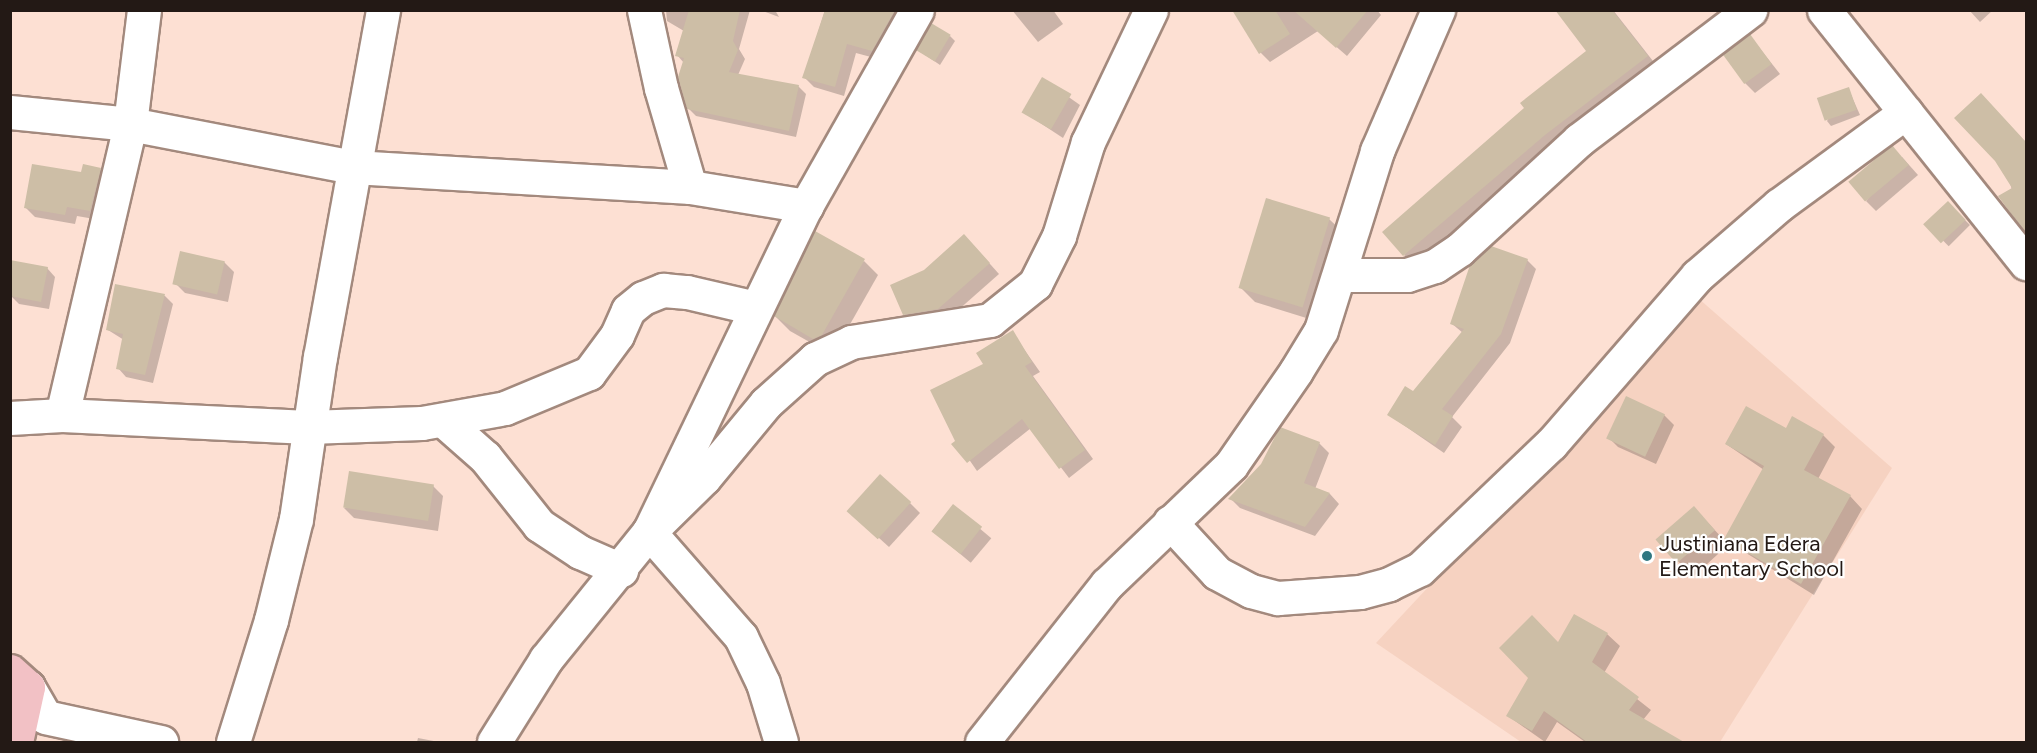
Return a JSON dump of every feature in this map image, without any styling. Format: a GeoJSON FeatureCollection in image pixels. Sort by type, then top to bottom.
{"type":"FeatureCollection","features":[{"type":"Feature","properties":{"kind":"main road"},"geometry":{"type":"LineString","coordinates":[[16,682],[16,742]]}},
{"type":"Feature","properties":{"kind":"street"},"geometry":{"type":"LineString","coordinates":[[62,415],[130,124],[144,10]]}},
{"type":"Feature","properties":{"kind":"street"},"geometry":{"type":"LineString","coordinates":[[232,742],[285,571],[296,519],[308,427],[383,10]]}},
{"type":"Feature","properties":{"kind":"street"},"geometry":{"type":"LineString","coordinates":[[644,10],[661,88],[690,187]]}},
{"type":"Feature","properties":{"kind":"street"},"geometry":{"type":"LineString","coordinates":[[649,532],[806,206],[917,10]]}},
{"type":"Feature","properties":{"kind":"street"},"geometry":{"type":"LineString","coordinates":[[494,742],[546,659],[621,570],[649,532],[704,478],[766,403],[815,359],[851,342],[990,320],[1035,284],[1059,236],[1088,142],[1151,10]]}},
{"type":"Feature","properties":{"kind":"street"},"geometry":{"type":"LineString","coordinates":[[982,742],[1107,584],[1231,465],[1266,419],[1321,330],[1341,275],[1377,151],[1438,10]]}},
{"type":"Feature","properties":{"kind":"street"},"geometry":{"type":"LineString","coordinates":[[1341,275],[1407,276],[1435,266],[1460,249],[1579,140],[1750,10]]}},
{"type":"Feature","properties":{"kind":"street"},"geometry":{"type":"LineString","coordinates":[[1824,10],[2026,263]]}},
{"type":"Feature","properties":{"kind":"street"},"geometry":{"type":"LineString","coordinates":[[10,112],[130,124],[353,167],[690,187],[806,206]]}},
{"type":"Feature","properties":{"kind":"street"},"geometry":{"type":"LineString","coordinates":[[1170,522],[1217,573],[1251,591],[1278,598],[1360,592],[1389,584],[1420,569],[1551,444],[1698,276],[1779,205],[1906,112]]}},
{"type":"Feature","properties":{"kind":"street"},"geometry":{"type":"LineString","coordinates":[[10,418],[62,415],[308,427],[443,420],[505,408],[589,373],[612,342],[628,310],[643,298],[663,290],[687,292],[756,308]]}},
{"type":"Feature","properties":{"kind":"street"},"geometry":{"type":"LineString","coordinates":[[443,420],[485,457],[539,525],[580,552],[621,570]]}},
{"type":"Feature","properties":{"kind":"street"},"geometry":{"type":"LineString","coordinates":[[649,532],[741,637],[763,683],[781,742]]}},
{"type":"Feature","properties":{"kind":"street"},"geometry":{"type":"LineString","coordinates":[[16,682],[45,717],[161,742]]}},
{"type":"Feature","properties":{"kind":"shaded area","name":"Justiniana Edera Elementary School"},"geometry":{"type":"Polygon","coordinates":[[[1698,298],[1892,468],[1720,742],[1521,742],[1376,643],[1698,298]]]}},
{"type":"Feature","properties":{"kind":"building"},"geometry":{"type":"Polygon","coordinates":[[[689,10],[740,10],[733,41],[738,50],[729,72],[799,85],[789,131],[687,109],[678,77],[684,58],[675,56],[689,10]]]}},
{"type":"Feature","properties":{"kind":"building"},"geometry":{"type":"Polygon","coordinates":[[[825,10],[895,10],[872,51],[847,44],[835,87],[802,78],[825,10]]]}},
{"type":"Feature","properties":{"kind":"building"},"geometry":{"type":"Polygon","coordinates":[[[1232,10],[1275,10],[1290,34],[1259,54],[1232,10]]]}},
{"type":"Feature","properties":{"kind":"building"},"geometry":{"type":"Polygon","coordinates":[[[1293,10],[1368,10],[1336,48],[1293,10]]]}},
{"type":"Feature","properties":{"kind":"building"},"geometry":{"type":"Polygon","coordinates":[[[1555,10],[1612,10],[1648,56],[1545,135],[1403,256],[1382,232],[1524,108],[1520,103],[1586,51],[1555,10]]]}},
{"type":"Feature","properties":{"kind":"building"},"geometry":{"type":"Polygon","coordinates":[[[931,23],[951,35],[935,61],[915,50],[931,23]]]}},
{"type":"Feature","properties":{"kind":"building"},"geometry":{"type":"Polygon","coordinates":[[[1750,34],[1772,64],[1744,84],[1722,54],[1750,34]]]}},
{"type":"Feature","properties":{"kind":"building"},"geometry":{"type":"Polygon","coordinates":[[[1042,77],[1071,94],[1051,130],[1022,113],[1042,77]]]}},
{"type":"Feature","properties":{"kind":"building"},"geometry":{"type":"Polygon","coordinates":[[[1849,87],[1857,110],[1825,121],[1817,98],[1849,87]]]}},
{"type":"Feature","properties":{"kind":"building"},"geometry":{"type":"Polygon","coordinates":[[[1981,93],[2026,142],[2026,234],[1998,196],[2012,188],[1995,161],[1954,118],[1981,93]]]}},
{"type":"Feature","properties":{"kind":"building"},"geometry":{"type":"Polygon","coordinates":[[[1892,145],[1909,165],[1865,202],[1848,182],[1892,145]]]}},
{"type":"Feature","properties":{"kind":"building"},"geometry":{"type":"Polygon","coordinates":[[[32,164],[81,172],[83,164],[101,168],[90,211],[67,207],[65,215],[24,208],[32,164]]]}},
{"type":"Feature","properties":{"kind":"building"},"geometry":{"type":"Polygon","coordinates":[[[1266,198],[1330,218],[1303,307],[1239,288],[1266,198]]]}},
{"type":"Feature","properties":{"kind":"building"},"geometry":{"type":"Polygon","coordinates":[[[1948,201],[1966,220],[1941,243],[1923,224],[1948,201]]]}},
{"type":"Feature","properties":{"kind":"building"},"geometry":{"type":"Polygon","coordinates":[[[815,231],[865,259],[822,335],[813,339],[774,316],[815,231]]]}},
{"type":"Feature","properties":{"kind":"building"},"geometry":{"type":"Polygon","coordinates":[[[964,234],[990,263],[938,309],[903,315],[890,285],[924,270],[964,234]]]}},
{"type":"Feature","properties":{"kind":"building"},"geometry":{"type":"Polygon","coordinates":[[[1491,246],[1528,259],[1501,334],[1442,409],[1453,416],[1435,445],[1387,415],[1405,386],[1413,391],[1464,329],[1450,324],[1470,265],[1491,246]]]}},
{"type":"Feature","properties":{"kind":"building"},"geometry":{"type":"Polygon","coordinates":[[[180,251],[225,261],[217,294],[172,284],[180,251]]]}},
{"type":"Feature","properties":{"kind":"building"},"geometry":{"type":"Polygon","coordinates":[[[10,260],[48,267],[41,302],[10,296],[10,260]]]}},
{"type":"Feature","properties":{"kind":"building"},"geometry":{"type":"Polygon","coordinates":[[[115,284],[165,294],[145,375],[116,369],[123,334],[106,330],[115,284]]]}},
{"type":"Feature","properties":{"kind":"building"},"geometry":{"type":"Polygon","coordinates":[[[1013,330],[1032,362],[1025,366],[1085,450],[1059,469],[1022,419],[967,463],[951,444],[955,441],[930,390],[983,364],[976,353],[1013,330]]]}},
{"type":"Feature","properties":{"kind":"building"},"geometry":{"type":"Polygon","coordinates":[[[1626,396],[1665,414],[1645,457],[1606,439],[1626,396]]]}},
{"type":"Feature","properties":{"kind":"building"},"geometry":{"type":"Polygon","coordinates":[[[1746,406],[1786,428],[1792,416],[1824,434],[1804,470],[1851,495],[1801,584],[1724,539],[1764,466],[1725,444],[1746,406]]]}},
{"type":"Feature","properties":{"kind":"building"},"geometry":{"type":"Polygon","coordinates":[[[1280,427],[1320,442],[1304,483],[1330,493],[1305,527],[1228,499],[1261,464],[1280,427]]]}},
{"type":"Feature","properties":{"kind":"building"},"geometry":{"type":"Polygon","coordinates":[[[349,471],[434,484],[428,521],[343,508],[349,471]]]}},
{"type":"Feature","properties":{"kind":"building"},"geometry":{"type":"Polygon","coordinates":[[[880,474],[911,502],[878,539],[847,511],[880,474]]]}},
{"type":"Feature","properties":{"kind":"building"},"geometry":{"type":"Polygon","coordinates":[[[953,504],[982,527],[961,554],[931,532],[953,504]]]}},
{"type":"Feature","properties":{"kind":"building"},"geometry":{"type":"Polygon","coordinates":[[[1694,506],[1715,530],[1677,564],[1656,539],[1694,506]]]}},
{"type":"Feature","properties":{"kind":"building"},"geometry":{"type":"Polygon","coordinates":[[[1574,614],[1608,633],[1592,662],[1639,697],[1629,710],[1684,742],[1587,742],[1544,711],[1532,731],[1506,716],[1528,678],[1499,648],[1532,615],[1558,642],[1574,614]]]}},
{"type":"Feature","properties":{"kind":"place","name":"Justiniana Edera Elementary School"},"geometry":{"type":"Point","coordinates":[1647,556]}}]}
